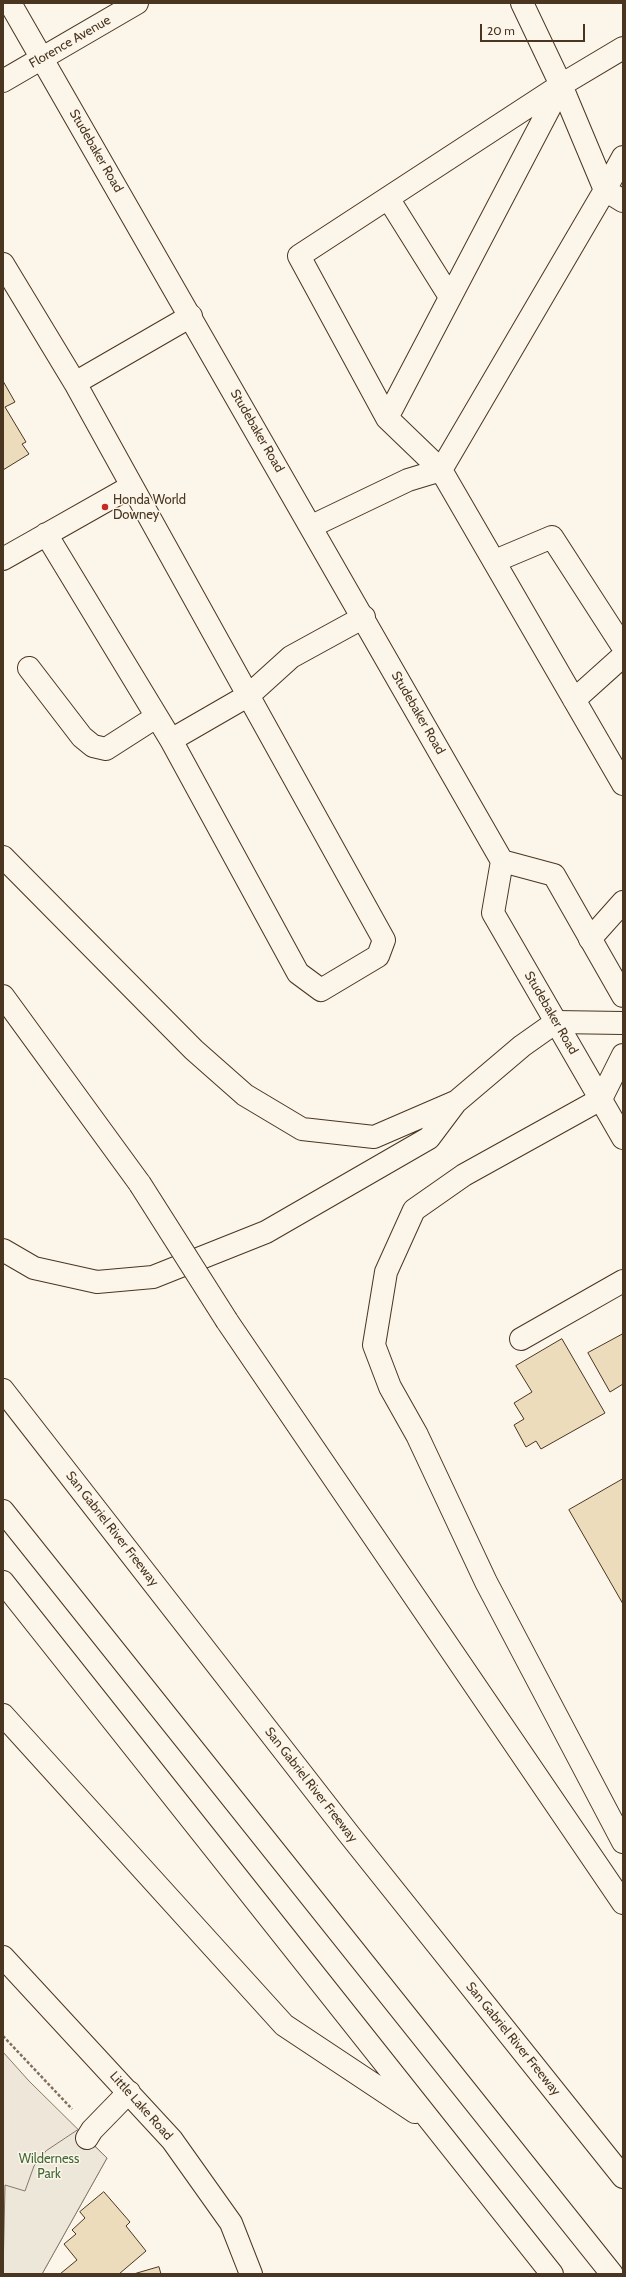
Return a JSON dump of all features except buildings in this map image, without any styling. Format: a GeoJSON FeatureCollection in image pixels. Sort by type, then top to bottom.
{"type":"FeatureCollection","features":[{"type":"Feature","properties":{"kind":"main road","name":"Studebaker Road"},"geometry":{"type":"LineString","coordinates":[[10,3],[312,526],[502,861],[493,913],[623,1138]]}},
{"type":"Feature","properties":{"kind":"main road","name":"Florence Avenue"},"geometry":{"type":"LineString","coordinates":[[3,81],[137,3]]}},
{"type":"Feature","properties":{"kind":"main road"},"geometry":{"type":"LineString","coordinates":[[522,3],[614,195]]}},
{"type":"Feature","properties":{"kind":"main road"},"geometry":{"type":"LineString","coordinates":[[623,48],[561,85],[299,256],[387,418],[441,470],[623,784]]}},
{"type":"Feature","properties":{"kind":"main road"},"geometry":{"type":"LineString","coordinates":[[387,418],[561,85]]}},
{"type":"Feature","properties":{"kind":"main road"},"geometry":{"type":"LineString","coordinates":[[312,526],[408,480],[441,470],[614,195],[623,157]]}},
{"type":"Feature","properties":{"kind":"main road"},"geometry":{"type":"LineString","coordinates":[[388,198],[450,297]]}},
{"type":"Feature","properties":{"kind":"main road"},"geometry":{"type":"LineString","coordinates":[[3,264],[74,383],[384,940],[378,956],[322,990],[298,973],[171,740],[46,534]]}},
{"type":"Feature","properties":{"kind":"main road"},"geometry":{"type":"LineString","coordinates":[[74,383],[191,316]]}},
{"type":"Feature","properties":{"kind":"main road"},"geometry":{"type":"LineString","coordinates":[[3,559],[132,486]]}},
{"type":"Feature","properties":{"kind":"main road"},"geometry":{"type":"LineString","coordinates":[[495,561],[552,537],[623,647]]}},
{"type":"Feature","properties":{"kind":"main road"},"geometry":{"type":"LineString","coordinates":[[171,740],[249,695],[291,657],[364,617]]}},
{"type":"Feature","properties":{"kind":"main road"},"geometry":{"type":"LineString","coordinates":[[574,700],[623,656]]}},
{"type":"Feature","properties":{"kind":"main road"},"geometry":{"type":"LineString","coordinates":[[28,668],[82,737],[93,746],[106,749],[156,717]]}},
{"type":"Feature","properties":{"kind":"main road"},"geometry":{"type":"LineString","coordinates":[[3,857],[194,1050],[245,1094],[302,1129],[374,1137],[456,1102]]}},
{"type":"Feature","properties":{"kind":"main road"},"geometry":{"type":"LineString","coordinates":[[502,861],[554,875],[623,996]]}},
{"type":"Feature","properties":{"kind":"main road"},"geometry":{"type":"LineString","coordinates":[[590,939],[623,902]]}},
{"type":"Feature","properties":{"kind":"main road"},"geometry":{"type":"LineString","coordinates":[[3,996],[140,1184],[227,1320],[623,1903]]}},
{"type":"Feature","properties":{"kind":"main road"},"geometry":{"type":"LineString","coordinates":[[3,1250],[34,1268],[97,1282],[153,1278],[266,1232],[429,1138],[456,1102],[522,1046],[556,1022],[623,1023]]}},
{"type":"Feature","properties":{"kind":"main road"},"geometry":{"type":"LineString","coordinates":[[623,1055],[601,1099],[464,1175],[414,1210],[386,1272],[374,1345],[390,1387],[417,1435],[486,1582],[623,1842]]}},
{"type":"Feature","properties":{"kind":"main road"},"geometry":{"type":"LineString","coordinates":[[521,1339],[623,1281]]}},
{"type":"Feature","properties":{"kind":"main road","name":"San Gabriel River Freeway"},"geometry":{"type":"LineString","coordinates":[[3,1390],[348,1833],[623,2177]]}},
{"type":"Feature","properties":{"kind":"main road"},"geometry":{"type":"LineString","coordinates":[[3,1511],[612,2274]]}},
{"type":"Feature","properties":{"kind":"main road"},"geometry":{"type":"LineString","coordinates":[[3,1582],[552,2274]]}},
{"type":"Feature","properties":{"kind":"main road"},"geometry":{"type":"LineString","coordinates":[[3,1715],[284,2025],[431,2123]]}},
{"type":"Feature","properties":{"kind":"main road","name":"Little Lake Road"},"geometry":{"type":"LineString","coordinates":[[3,1957],[172,2140],[231,2223],[250,2274]]}},
{"type":"Feature","properties":{"kind":"main road"},"geometry":{"type":"LineString","coordinates":[[89,2134],[129,2092]]}},
{"type":"Feature","properties":{"kind":"path"},"geometry":{"type":"LineString","coordinates":[[3,2036],[89,2134]]}},
{"type":"Feature","properties":{"kind":"green space","name":"Wilderness Park"},"geometry":{"type":"Polygon","coordinates":[[[3,2052],[29,2081],[107,2158],[42,2274],[3,2274],[3,2052]]]}},
{"type":"Feature","properties":{"kind":"shaded area","name":"Wilderness Park"},"geometry":{"type":"Polygon","coordinates":[[[78,2130],[107,2158],[42,2274],[3,2274],[5,2185],[25,2191],[34,2166],[46,2151],[78,2130]]]}},
{"type":"Feature","properties":{"kind":"place","name":"Honda World Downey"},"geometry":{"type":"Point","coordinates":[105,507]}}]}
